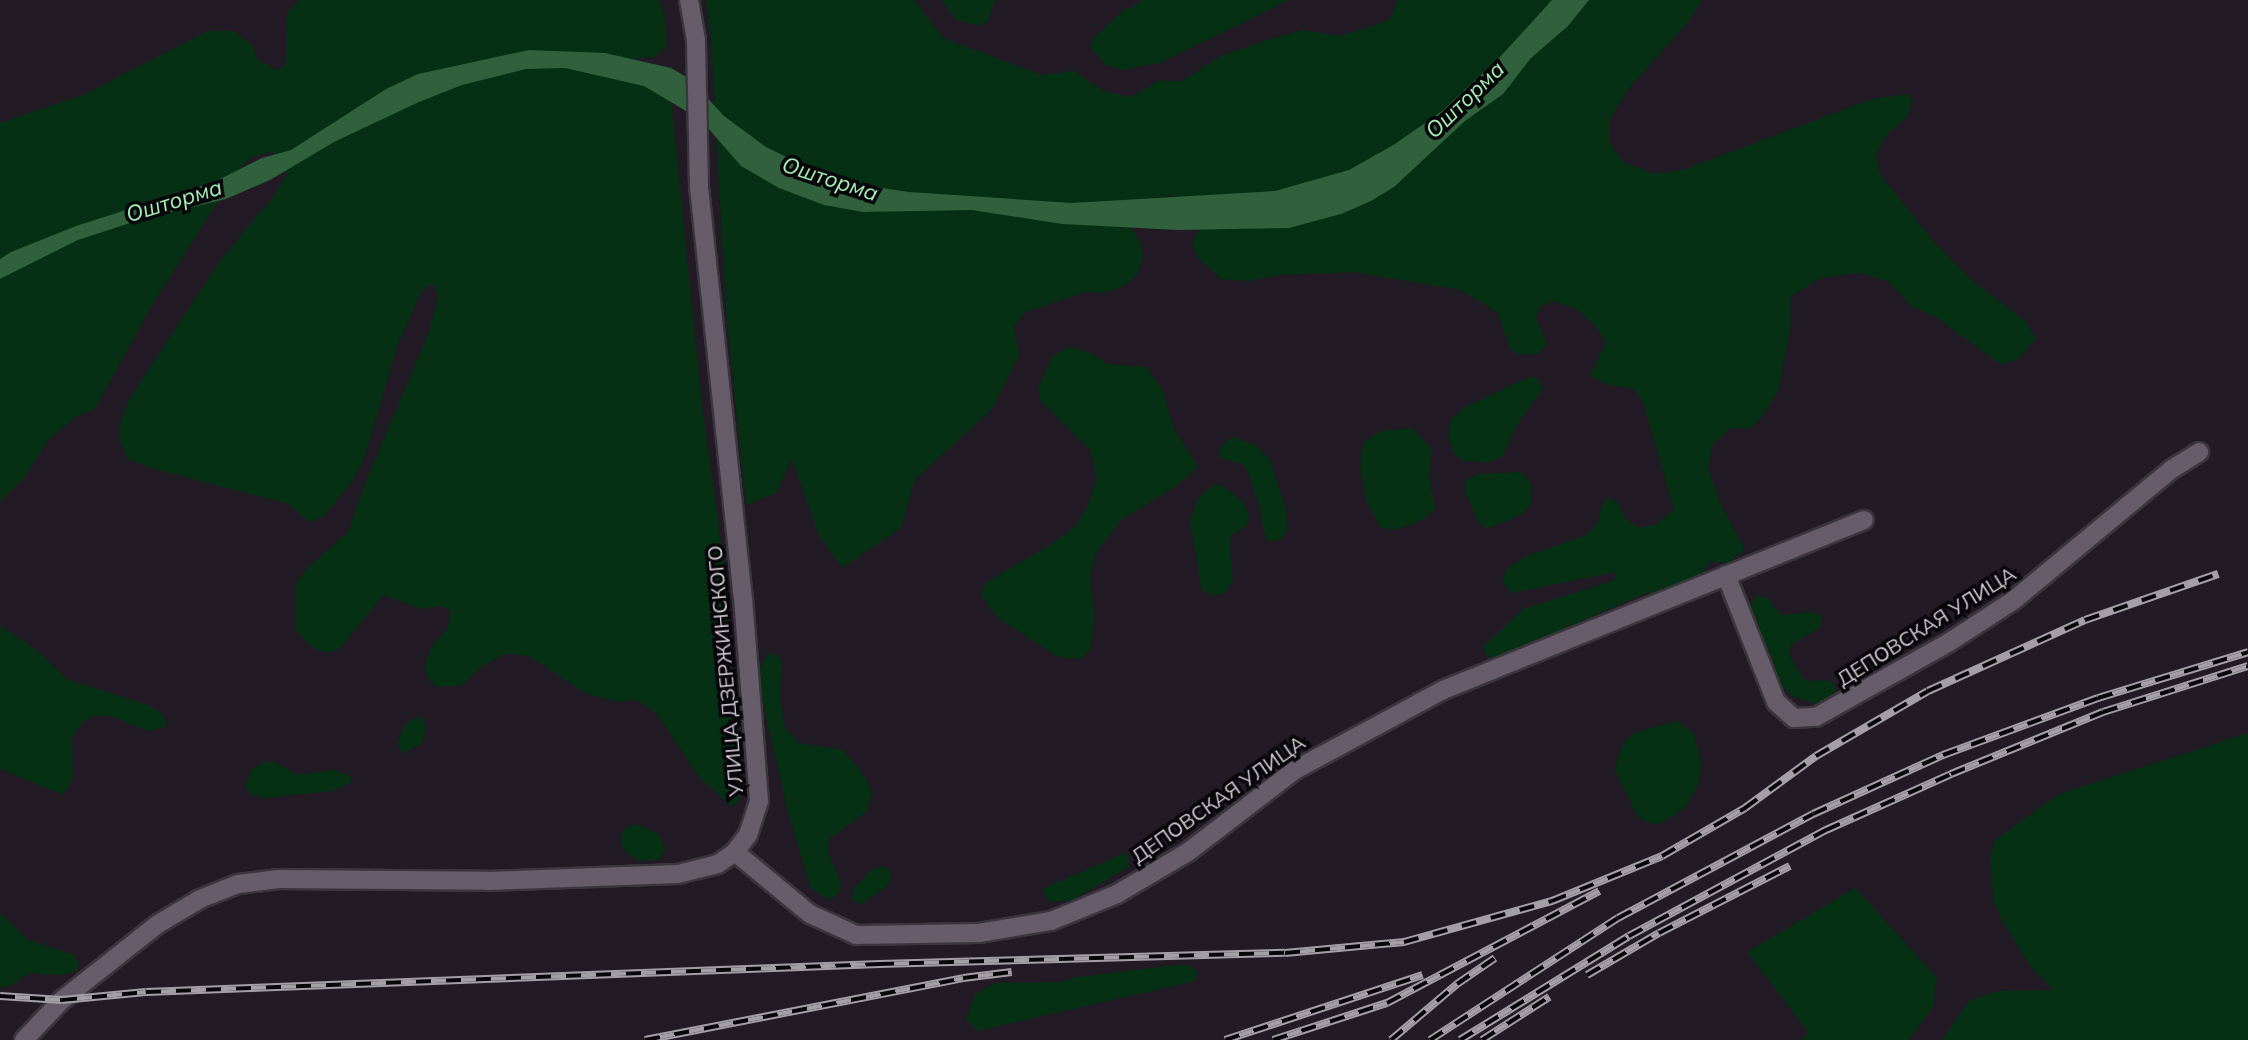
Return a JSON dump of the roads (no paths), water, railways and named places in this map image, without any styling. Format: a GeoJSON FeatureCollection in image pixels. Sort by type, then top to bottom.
{"type":"FeatureCollection","features":[{"type":"Feature","properties":{"kind":"street","name":"УЛИЦА ДЗЕРЖИНСКОГО"},"geometry":{"type":"LineString","coordinates":[[689,0],[696,40],[696,137],[743,599],[759,801],[748,835],[735,852]]}},
{"type":"Feature","properties":{"kind":"street","name":"ДЕПОВСКАЯ УЛИЦА"},"geometry":{"type":"LineString","coordinates":[[1726,575],[1776,702],[1784,713],[1794,718],[1816,717],[1935,651],[2014,600],[2172,469],[2199,452]]}},
{"type":"Feature","properties":{"kind":"street","name":"ДЕПОВСКАЯ УЛИЦА"},"geometry":{"type":"LineString","coordinates":[[735,852],[810,914],[856,935],[979,933],[1051,921],[1117,894],[1176,859],[1295,770],[1443,690],[1864,520]]}},
{"type":"Feature","properties":{"kind":"street"},"geometry":{"type":"LineString","coordinates":[[24,1040],[62,1000],[158,924],[200,899],[238,884],[277,879],[458,882],[678,874],[702,871],[735,852]]}},
{"type":"Feature","properties":{"kind":"water","name":"Ошторма"},"geometry":{"type":"Polygon","coordinates":[[[1552,0],[1589,0],[1568,26],[1531,58],[1503,94],[1465,121],[1394,187],[1341,214],[1289,228],[1178,230],[1062,224],[972,210],[863,212],[824,205],[779,188],[741,166],[701,120],[644,86],[565,68],[526,69],[462,85],[419,102],[334,142],[270,180],[226,199],[139,220],[78,240],[0,279],[0,259],[11,252],[76,226],[216,181],[262,158],[291,150],[386,89],[418,74],[529,50],[605,53],[671,68],[690,79],[724,116],[766,147],[817,172],[856,184],[909,192],[1072,203],[1275,191],[1349,170],[1395,144],[1442,111],[1499,58],[1552,0]]]}},
{"type":"Feature","properties":{"kind":"railway"},"geometry":{"type":"LineString","coordinates":[[0,996],[62,1000],[146,992],[879,964],[1285,953],[1404,942],[1552,901],[1662,856],[1745,808],[1816,756],[1928,691],[2085,620],[2218,574]]}},
{"type":"Feature","properties":{"kind":"railway"},"geometry":{"type":"LineString","coordinates":[[1430,1040],[1618,918],[1813,814],[1943,755],[2098,698],[2248,652]]}},
{"type":"Feature","properties":{"kind":"railway"},"geometry":{"type":"LineString","coordinates":[[1460,1040],[1629,936],[1826,830],[1951,774],[2103,712],[2248,666]]}},
{"type":"Feature","properties":{"kind":"railway"},"geometry":{"type":"LineString","coordinates":[[1587,975],[1659,933],[1790,866]]}},
{"type":"Feature","properties":{"kind":"railway"},"geometry":{"type":"LineString","coordinates":[[1273,1040],[1387,1003],[1599,891]]}},
{"type":"Feature","properties":{"kind":"railway"},"geometry":{"type":"LineString","coordinates":[[1391,1040],[1457,984],[1495,958]]}},
{"type":"Feature","properties":{"kind":"railway"},"geometry":{"type":"LineString","coordinates":[[645,1040],[963,978],[1012,972]]}},
{"type":"Feature","properties":{"kind":"railway"},"geometry":{"type":"LineString","coordinates":[[1225,1040],[1423,975]]}},
{"type":"Feature","properties":{"kind":"railway"},"geometry":{"type":"LineString","coordinates":[[1482,1040],[1549,997]]}}]}
